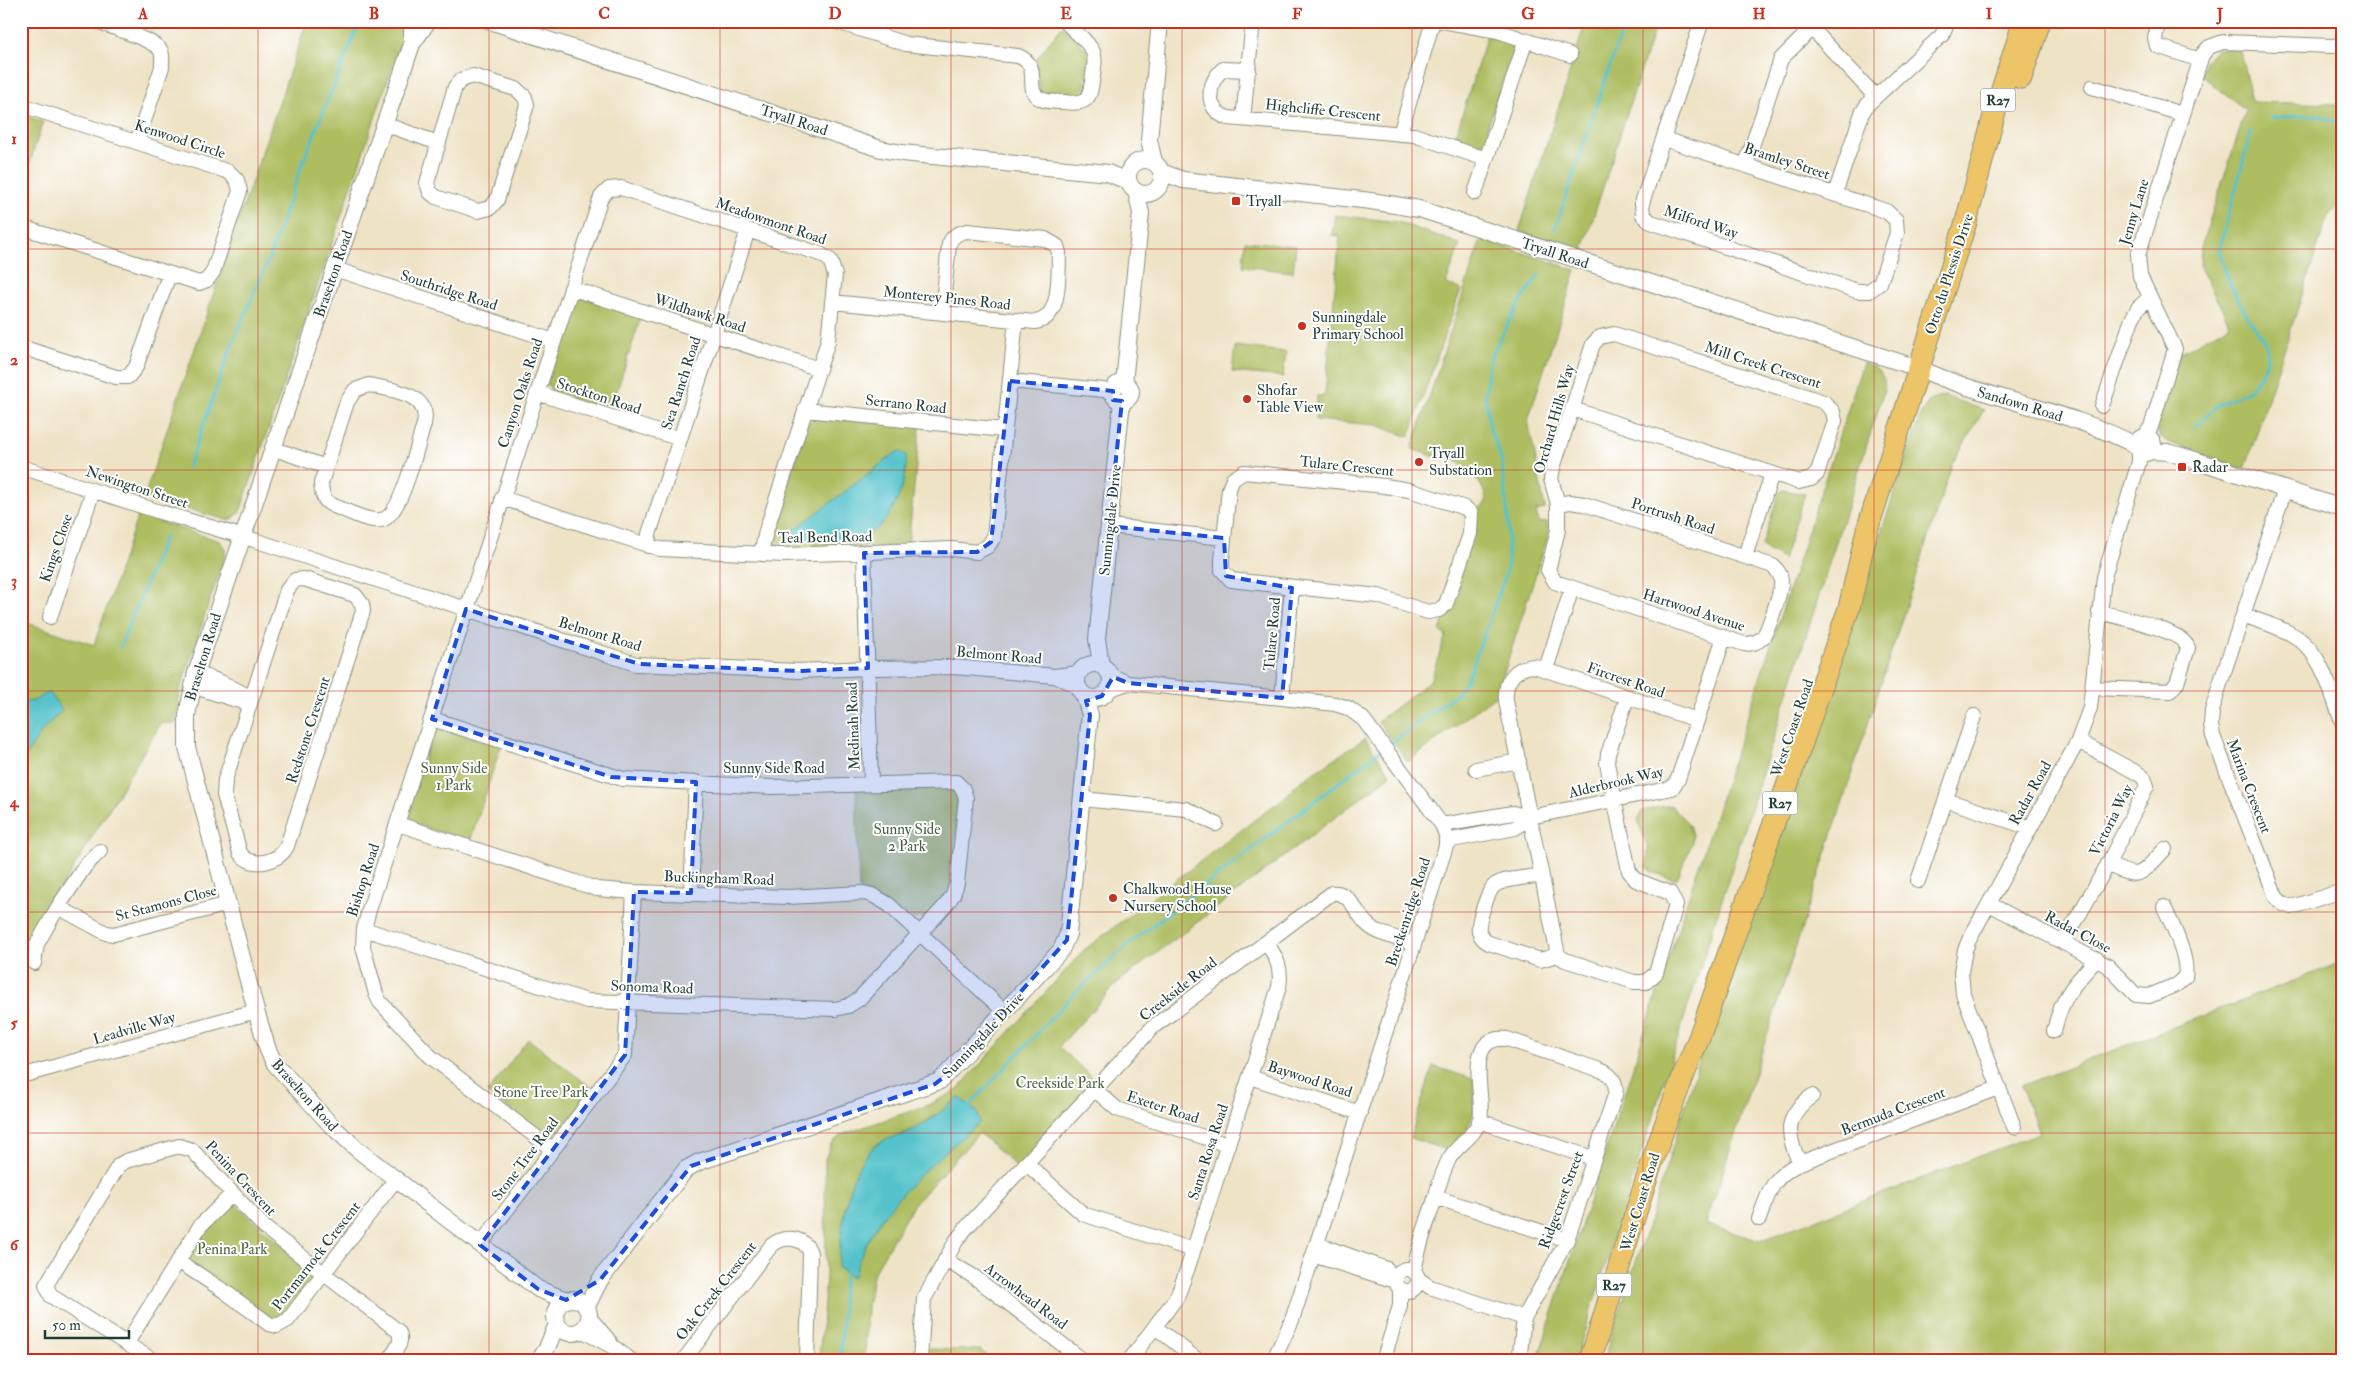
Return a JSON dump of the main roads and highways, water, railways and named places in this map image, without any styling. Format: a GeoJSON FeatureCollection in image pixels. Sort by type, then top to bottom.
{"type":"FeatureCollection","features":[{"type":"Feature","properties":{"kind":"main road","name":"Otto du Plessis Drive"},"geometry":{"type":"LineString","coordinates":[[1918,368],[1978,180],[1996,108],[2024,21]]}},
{"type":"Feature","properties":{"kind":"main road","name":"Otto du Plessis Drive"},"geometry":{"type":"LineString","coordinates":[[1978,180],[2009,113],[2040,21]]}},
{"type":"Feature","properties":{"kind":"main road","name":"West Coast Road"},"geometry":{"type":"LineString","coordinates":[[1590,1361],[1657,1146],[1683,1073],[1699,1038],[1849,608],[1867,530],[1918,368]]}},
{"type":"Feature","properties":{"kind":"water"},"geometry":{"type":"Polygon","coordinates":[[[898,451],[906,455],[905,476],[902,488],[898,499],[879,527],[865,535],[846,538],[805,541],[796,538],[793,531],[898,451]]]}},
{"type":"Feature","properties":{"kind":"water"},"geometry":{"type":"Polygon","coordinates":[[[49,692],[62,710],[42,731],[21,763],[21,702],[34,701],[49,692]]]}},
{"type":"Feature","properties":{"kind":"water"},"geometry":{"type":"Polygon","coordinates":[[[959,1097],[977,1112],[980,1122],[904,1191],[874,1231],[862,1254],[853,1278],[838,1267],[847,1199],[859,1166],[868,1153],[879,1143],[918,1128],[959,1097]]]}},
{"type":"Feature","properties":{"kind":"waterway"},"geometry":{"type":"LineString","coordinates":[[188,468],[231,347],[270,256],[299,172],[360,21]]}},
{"type":"Feature","properties":{"kind":"waterway"},"geometry":{"type":"LineString","coordinates":[[1555,229],[1625,21]]}},
{"type":"Feature","properties":{"kind":"waterway"},"geometry":{"type":"LineString","coordinates":[[2271,118],[2317,115],[2342,124]]}},
{"type":"Feature","properties":{"kind":"waterway"},"geometry":{"type":"LineString","coordinates":[[2195,427],[2218,405],[2248,391],[2261,376],[2267,361],[2266,342],[2250,321],[2230,285],[2219,251],[2251,132]]}},
{"type":"Feature","properties":{"kind":"waterway"},"geometry":{"type":"LineString","coordinates":[[1388,745],[1459,692],[1469,675],[1505,577],[1508,562],[1508,517],[1501,458],[1490,429],[1485,396],[1490,358],[1518,305],[1539,275]]}},
{"type":"Feature","properties":{"kind":"waterway"},"geometry":{"type":"LineString","coordinates":[[120,647],[165,536]]}},
{"type":"Feature","properties":{"kind":"waterway"},"geometry":{"type":"LineString","coordinates":[[967,1108],[1076,992],[1131,942],[1381,750]]}},
{"type":"Feature","properties":{"kind":"waterway"},"geometry":{"type":"LineString","coordinates":[[841,1361],[843,1286],[847,1269]]}},
{"type":"Feature","properties":{"kind":"place","name":"Tryall"},"geometry":{"type":"Point","coordinates":[1236,201]}},
{"type":"Feature","properties":{"kind":"place","name":"Sunningdale Primary School"},"geometry":{"type":"Point","coordinates":[1302,326]}},
{"type":"Feature","properties":{"kind":"place","name":"Shofar Table View"},"geometry":{"type":"Point","coordinates":[1247,399]}},
{"type":"Feature","properties":{"kind":"place","name":"Tryall Substation"},"geometry":{"type":"Point","coordinates":[1419,462]}},
{"type":"Feature","properties":{"kind":"place","name":"Radar"},"geometry":{"type":"Point","coordinates":[2182,467]}},
{"type":"Feature","properties":{"kind":"place","name":"Chalkwood House Nursery School"},"geometry":{"type":"Point","coordinates":[1113,898]}},
{"type":"Feature","properties":{"kind":"park label","name":"Sunny Side 1 Park"},"geometry":{"type":"Point","coordinates":[454,776]}},
{"type":"Feature","properties":{"kind":"park label","name":"Sunny Side 2 Park"},"geometry":{"type":"Point","coordinates":[907,838]}},
{"type":"Feature","properties":{"kind":"park label","name":"Creekside Park"},"geometry":{"type":"Point","coordinates":[1060,1083]}},
{"type":"Feature","properties":{"kind":"park label","name":"Stone Tree Park"},"geometry":{"type":"Point","coordinates":[541,1092]}},
{"type":"Feature","properties":{"kind":"park label","name":"Penina Park"},"geometry":{"type":"Point","coordinates":[232,1249]}}]}
